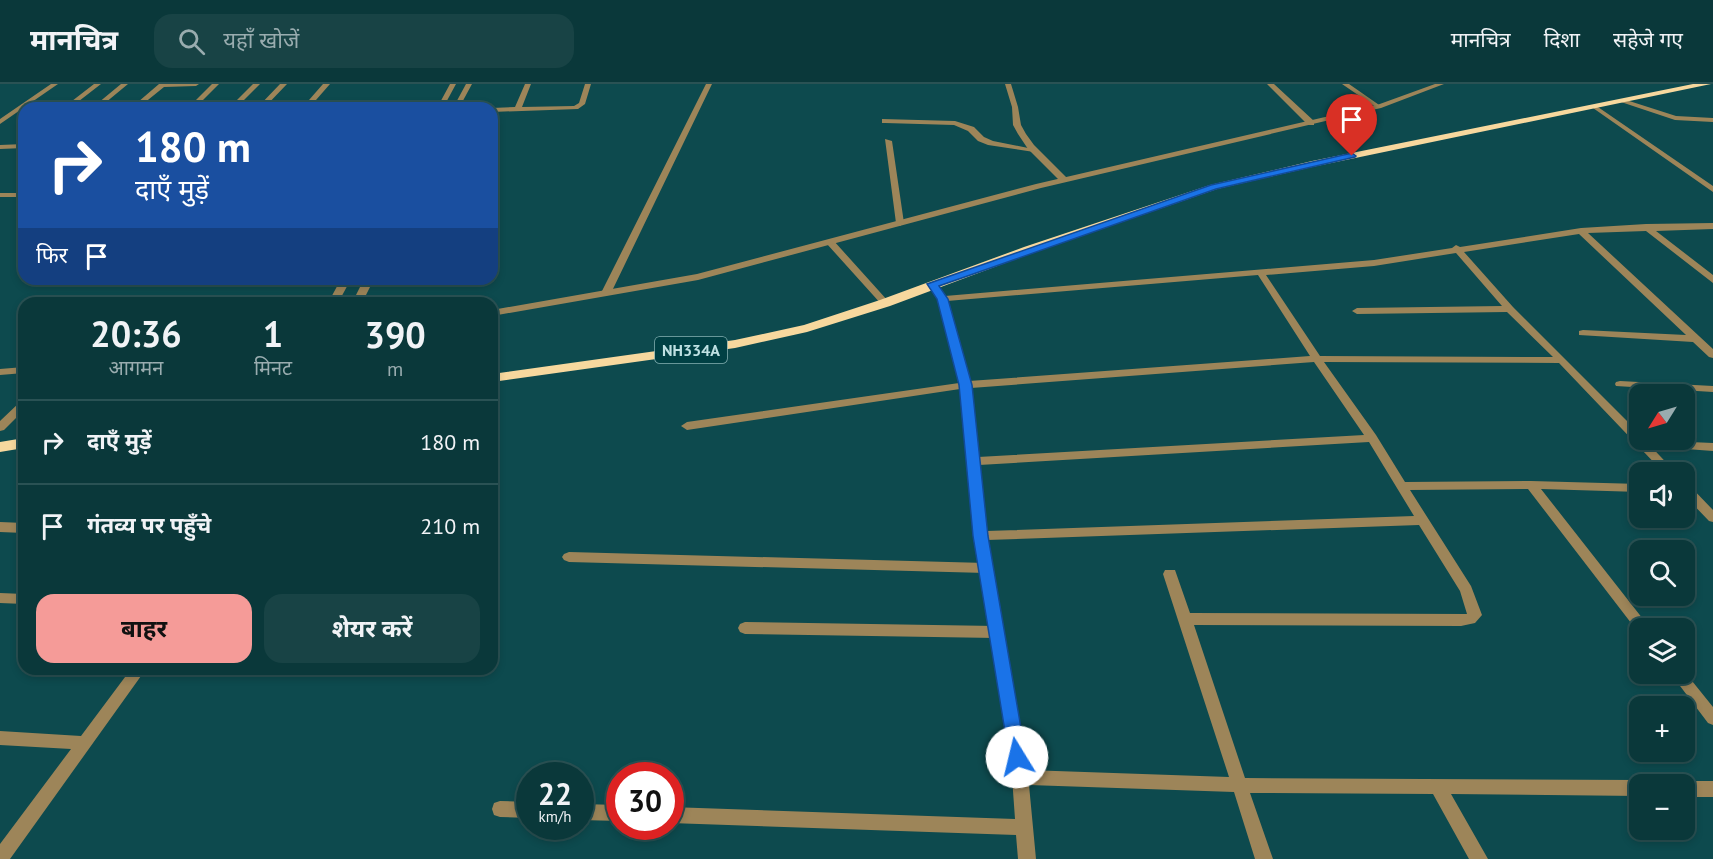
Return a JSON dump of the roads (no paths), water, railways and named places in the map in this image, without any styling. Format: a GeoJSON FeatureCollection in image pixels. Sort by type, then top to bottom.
{"type":"FeatureCollection","features":[{"type":"Feature","properties":{"kind":"highway","name":"NH334A"},"geometry":{"type":"LineString","coordinates":[[498,377],[735,344],[807,328],[885,303],[932,284],[1214,187],[1312,164],[1706,84]]}},
{"type":"Feature","properties":{"kind":"highway"},"geometry":{"type":"LineString","coordinates":[[0,447],[18,444]]}},
{"type":"Feature","properties":{"kind":"street"},"geometry":{"type":"LineString","coordinates":[[29,102],[55,84]]}},
{"type":"Feature","properties":{"kind":"street"},"geometry":{"type":"LineString","coordinates":[[74,102],[98,84]]}},
{"type":"Feature","properties":{"kind":"street"},"geometry":{"type":"LineString","coordinates":[[102,102],[125,84]]}},
{"type":"Feature","properties":{"kind":"street"},"geometry":{"type":"LineString","coordinates":[[142,102],[163,85],[196,84]]}},
{"type":"Feature","properties":{"kind":"street"},"geometry":{"type":"LineString","coordinates":[[197,102],[216,84]]}},
{"type":"Feature","properties":{"kind":"street"},"geometry":{"type":"LineString","coordinates":[[238,102],[257,84]]}},
{"type":"Feature","properties":{"kind":"street"},"geometry":{"type":"LineString","coordinates":[[266,102],[284,84]]}},
{"type":"Feature","properties":{"kind":"street"},"geometry":{"type":"LineString","coordinates":[[310,102],[327,84]]}},
{"type":"Feature","properties":{"kind":"street"},"geometry":{"type":"LineString","coordinates":[[443,102],[453,84]]}},
{"type":"Feature","properties":{"kind":"street"},"geometry":{"type":"LineString","coordinates":[[459,102],[469,84]]}},
{"type":"Feature","properties":{"kind":"street"},"geometry":{"type":"LineString","coordinates":[[517,110],[528,84]]}},
{"type":"Feature","properties":{"kind":"street"},"geometry":{"type":"LineString","coordinates":[[498,110],[576,108],[582,104],[588,84]]}},
{"type":"Feature","properties":{"kind":"street"},"geometry":{"type":"LineString","coordinates":[[606,293],[709,84]]}},
{"type":"Feature","properties":{"kind":"street"},"geometry":{"type":"LineString","coordinates":[[1008,84],[1016,107],[1017,125],[1034,150],[1064,180]]}},
{"type":"Feature","properties":{"kind":"street"},"geometry":{"type":"LineString","coordinates":[[1270,84],[1311,123]]}},
{"type":"Feature","properties":{"kind":"street"},"geometry":{"type":"LineString","coordinates":[[1345,84],[1379,107]]}},
{"type":"Feature","properties":{"kind":"street"},"geometry":{"type":"LineString","coordinates":[[498,312],[698,277],[1064,180],[1379,107],[1441,84]]}},
{"type":"Feature","properties":{"kind":"street"},"geometry":{"type":"LineString","coordinates":[[1623,101],[1675,118],[1713,119]]}},
{"type":"Feature","properties":{"kind":"street"},"geometry":{"type":"LineString","coordinates":[[1595,106],[1713,190]]}},
{"type":"Feature","properties":{"kind":"street"},"geometry":{"type":"LineString","coordinates":[[0,122],[18,110]]}},
{"type":"Feature","properties":{"kind":"street"},"geometry":{"type":"LineString","coordinates":[[1703,120],[1713,127]]}},
{"type":"Feature","properties":{"kind":"street"},"geometry":{"type":"LineString","coordinates":[[885,121],[955,123],[971,129],[981,139],[991,143],[1034,150]]}},
{"type":"Feature","properties":{"kind":"street"},"geometry":{"type":"LineString","coordinates":[[888,141],[900,223]]}},
{"type":"Feature","properties":{"kind":"street"},"geometry":{"type":"LineString","coordinates":[[0,147],[18,144]]}},
{"type":"Feature","properties":{"kind":"street"},"geometry":{"type":"LineString","coordinates":[[0,195],[18,195]]}},
{"type":"Feature","properties":{"kind":"street"},"geometry":{"type":"LineString","coordinates":[[942,299],[1374,263],[1456,248],[1581,231],[1713,226]]}},
{"type":"Feature","properties":{"kind":"street"},"geometry":{"type":"LineString","coordinates":[[1646,227],[1713,280]]}},
{"type":"Feature","properties":{"kind":"street"},"geometry":{"type":"LineString","coordinates":[[1581,231],[1713,355]]}},
{"type":"Feature","properties":{"kind":"street"},"geometry":{"type":"LineString","coordinates":[[830,242],[885,303]]}},
{"type":"Feature","properties":{"kind":"street"},"geometry":{"type":"LineString","coordinates":[[1456,248],[1510,309],[1659,462]]}},
{"type":"Feature","properties":{"kind":"street"},"geometry":{"type":"LineString","coordinates":[[1186,619],[1470,619],[1475,615],[1466,590],[1372,438],[1260,272]]}},
{"type":"Feature","properties":{"kind":"street"},"geometry":{"type":"LineString","coordinates":[[932,284],[942,299],[965,385],[980,536],[1020,777],[1027,859]]}},
{"type":"Feature","properties":{"kind":"street"},"geometry":{"type":"LineString","coordinates":[[1357,311],[1510,309]]}},
{"type":"Feature","properties":{"kind":"street"},"geometry":{"type":"LineString","coordinates":[[1583,333],[1696,339]]}},
{"type":"Feature","properties":{"kind":"street"},"geometry":{"type":"LineString","coordinates":[[687,426],[965,385],[1317,359],[1562,360]]}},
{"type":"Feature","properties":{"kind":"street"},"geometry":{"type":"LineString","coordinates":[[0,372],[18,370]]}},
{"type":"Feature","properties":{"kind":"street"},"geometry":{"type":"LineString","coordinates":[[1620,384],[1713,388]]}},
{"type":"Feature","properties":{"kind":"street"},"geometry":{"type":"LineString","coordinates":[[0,427],[18,410]]}},
{"type":"Feature","properties":{"kind":"street"},"geometry":{"type":"LineString","coordinates":[[972,461],[1372,438]]}},
{"type":"Feature","properties":{"kind":"street"},"geometry":{"type":"LineString","coordinates":[[1695,446],[1713,447]]}},
{"type":"Feature","properties":{"kind":"street"},"geometry":{"type":"LineString","coordinates":[[1401,486],[1532,484],[1629,488]]}},
{"type":"Feature","properties":{"kind":"street"},"geometry":{"type":"LineString","coordinates":[[1532,484],[1635,618]]}},
{"type":"Feature","properties":{"kind":"street"},"geometry":{"type":"LineString","coordinates":[[1695,499],[1713,518]]}},
{"type":"Feature","properties":{"kind":"street"},"geometry":{"type":"LineString","coordinates":[[980,536],[1421,520]]}},
{"type":"Feature","properties":{"kind":"street"},"geometry":{"type":"LineString","coordinates":[[0,527],[18,528]]}},
{"type":"Feature","properties":{"kind":"street"},"geometry":{"type":"LineString","coordinates":[[569,556],[986,567]]}},
{"type":"Feature","properties":{"kind":"street"},"geometry":{"type":"LineString","coordinates":[[1170,574],[1264,859]]}},
{"type":"Feature","properties":{"kind":"street"},"geometry":{"type":"LineString","coordinates":[[0,598],[18,599]]}},
{"type":"Feature","properties":{"kind":"street"},"geometry":{"type":"LineString","coordinates":[[745,628],[996,632]]}},
{"type":"Feature","properties":{"kind":"street"},"geometry":{"type":"LineString","coordinates":[[0,858],[135,675]]}},
{"type":"Feature","properties":{"kind":"street"},"geometry":{"type":"LineString","coordinates":[[1686,684],[1713,718]]}},
{"type":"Feature","properties":{"kind":"street"},"geometry":{"type":"LineString","coordinates":[[0,738],[84,743]]}},
{"type":"Feature","properties":{"kind":"street"},"geometry":{"type":"LineString","coordinates":[[1020,777],[1240,785],[1629,788]]}},
{"type":"Feature","properties":{"kind":"street"},"geometry":{"type":"LineString","coordinates":[[1437,785],[1479,859]]}},
{"type":"Feature","properties":{"kind":"street"},"geometry":{"type":"LineString","coordinates":[[1695,789],[1713,789]]}},
{"type":"Feature","properties":{"kind":"street"},"geometry":{"type":"LineString","coordinates":[[500,809],[516,810]]}},
{"type":"Feature","properties":{"kind":"street"},"geometry":{"type":"LineString","coordinates":[[684,815],[1024,827]]}}]}
